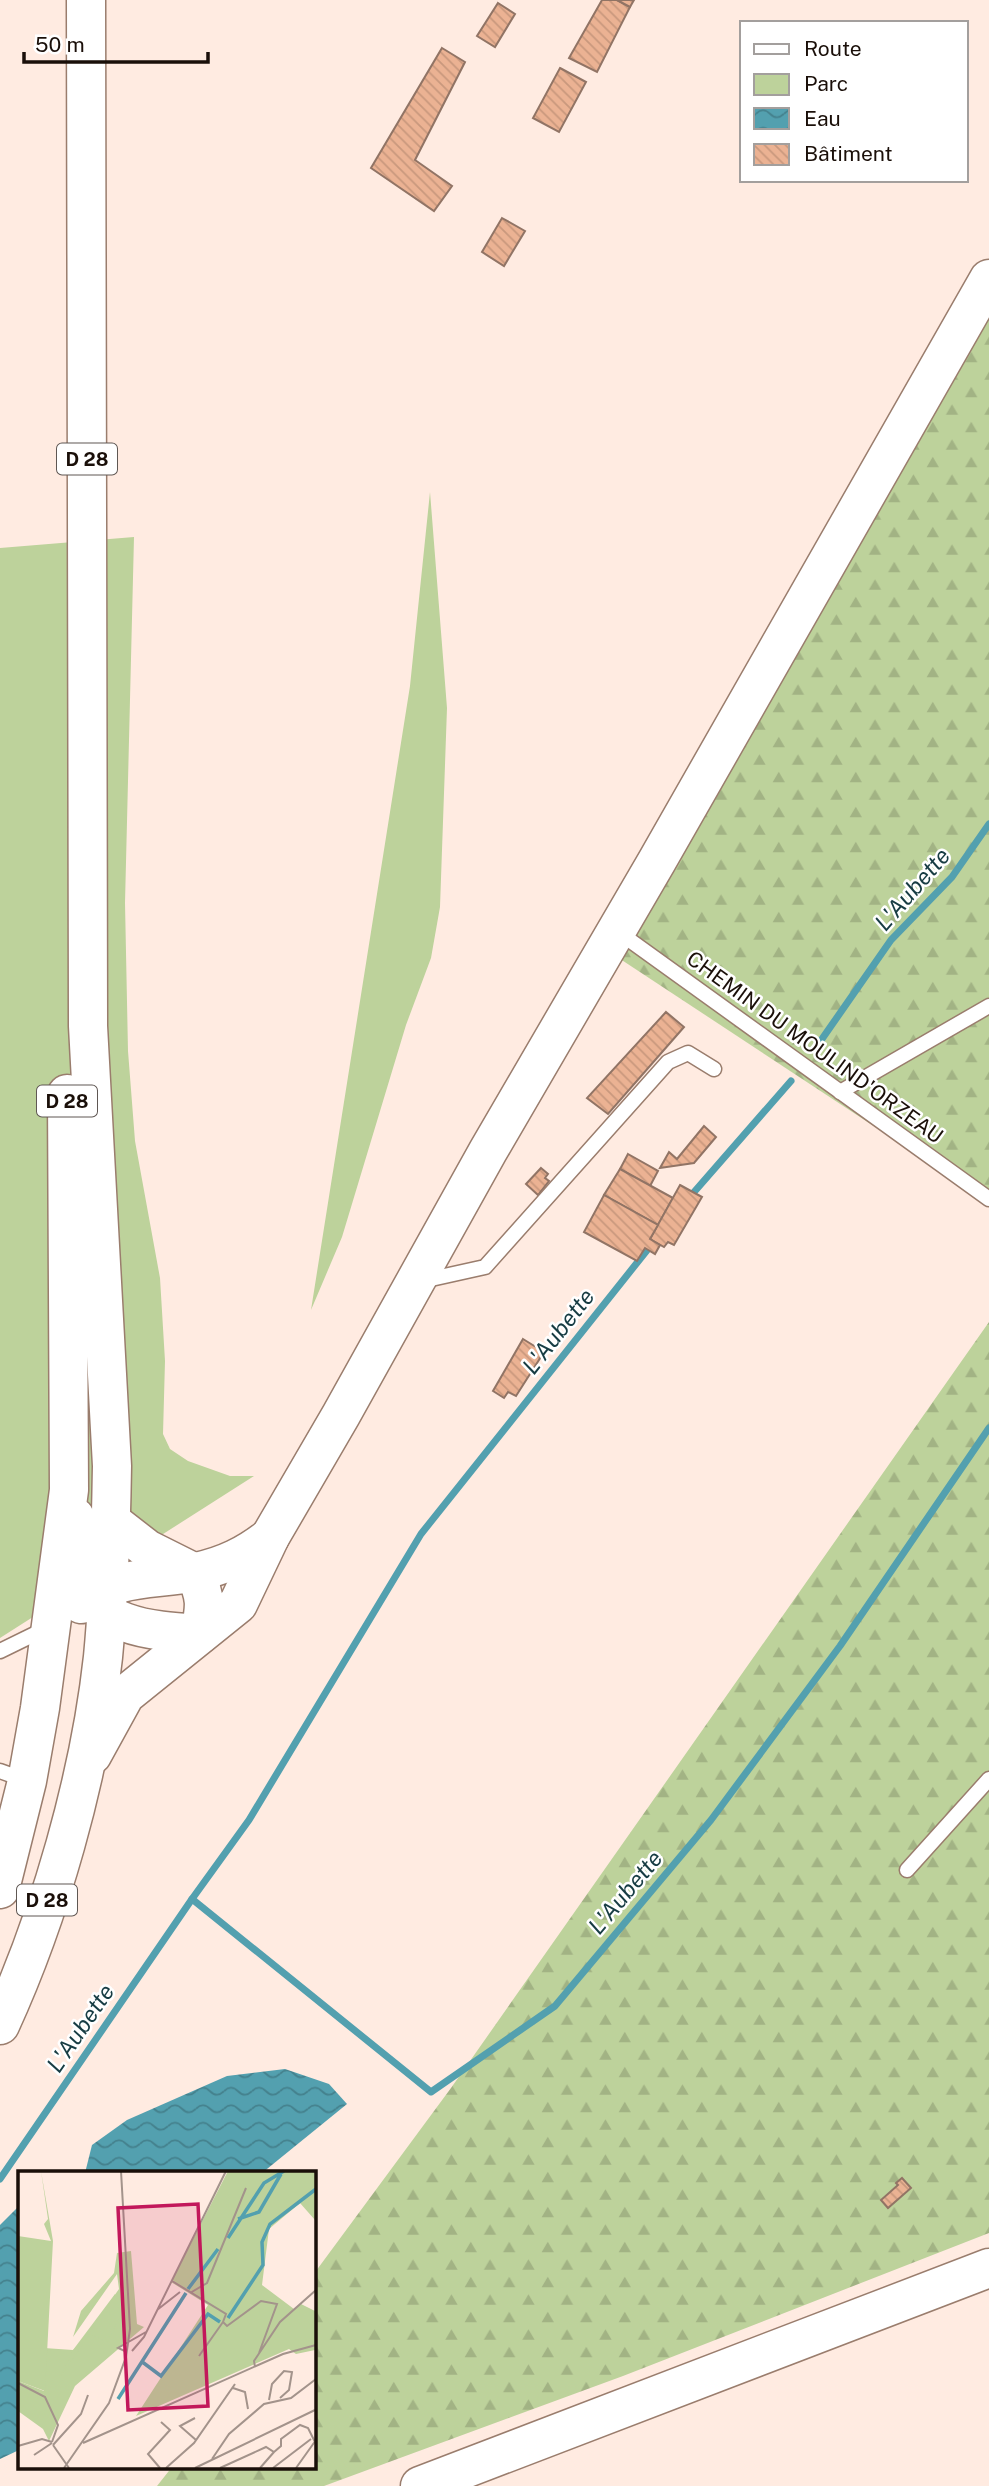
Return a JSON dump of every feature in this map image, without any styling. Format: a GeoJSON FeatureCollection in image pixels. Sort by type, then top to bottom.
{"type":"FeatureCollection","features":[{"type":"Feature","properties":{"kind":"main road","name":"D 28"},"geometry":{"type":"LineString","coordinates":[[0,1889],[13,1776],[53,1625],[69,1490],[64,0]]}},
{"type":"Feature","properties":{"kind":"main road","name":"D 28"},"geometry":{"type":"LineString","coordinates":[[0,2025],[27,1960],[57,1869],[83,1771],[94,1717],[101,1599],[111,1521],[112,1466],[88,1026],[86,0]]}},
{"type":"Feature","properties":{"kind":"main road"},"geometry":{"type":"LineString","coordinates":[[83,1771],[125,1695],[239,1604],[270,1537],[341,1415],[413,1282],[989,279]]}},
{"type":"Feature","properties":{"kind":"main road"},"geometry":{"type":"LineString","coordinates":[[69,1490],[76,1502],[75,1551],[79,1575],[127,1625],[150,1630],[200,1634]]}},
{"type":"Feature","properties":{"kind":"main road"},"geometry":{"type":"LineString","coordinates":[[111,1521],[146,1549],[195,1573],[205,1605],[200,1634]]}},
{"type":"Feature","properties":{"kind":"main road"},"geometry":{"type":"LineString","coordinates":[[53,1625],[148,1577],[195,1573],[236,1561],[270,1537]]}},
{"type":"Feature","properties":{"kind":"main road"},"geometry":{"type":"LineString","coordinates":[[420,2486],[989,2268]]}},
{"type":"Feature","properties":{"kind":"lane","name":"CHEMIN DU MOULIND'ORZEAU"},"geometry":{"type":"LineString","coordinates":[[616,930],[989,1199]]}},
{"type":"Feature","properties":{"kind":"lane"},"geometry":{"type":"LineString","coordinates":[[840,1092],[989,1006]]}},
{"type":"Feature","properties":{"kind":"lane"},"geometry":{"type":"LineString","coordinates":[[413,1282],[485,1267],[668,1062],[688,1053],[714,1069]]}},
{"type":"Feature","properties":{"kind":"lane"},"geometry":{"type":"LineString","coordinates":[[0,1651],[53,1625]]}},
{"type":"Feature","properties":{"kind":"lane"},"geometry":{"type":"LineString","coordinates":[[907,1870],[989,1779]]}},
{"type":"Feature","properties":{"kind":"green space"},"geometry":{"type":"Polygon","coordinates":[[[989,295],[989,1202],[605,949],[989,295]]]}},
{"type":"Feature","properties":{"kind":"green space"},"geometry":{"type":"Polygon","coordinates":[[[430,492],[447,708],[440,907],[431,958],[406,1025],[342,1237],[311,1310],[410,686],[430,492]]]}},
{"type":"Feature","properties":{"kind":"green space"},"geometry":{"type":"Polygon","coordinates":[[[134,537],[125,903],[128,1051],[135,1141],[160,1278],[165,1361],[163,1434],[170,1449],[188,1461],[230,1476],[254,1476],[0,1638],[0,548],[134,537]]]}},
{"type":"Feature","properties":{"kind":"green space"},"geometry":{"type":"Polygon","coordinates":[[[989,1322],[989,2233],[623,2376],[324,2486],[157,2486],[171,2468],[315,2468],[315,2272],[451,2088],[989,1322]]]}},
{"type":"Feature","properties":{"kind":"water"},"geometry":{"type":"Polygon","coordinates":[[[285,2069],[329,2084],[347,2104],[264,2171],[86,2171],[92,2145],[127,2120],[227,2076],[285,2069]]]}},
{"type":"Feature","properties":{"kind":"water"},"geometry":{"type":"Polygon","coordinates":[[[18,2207],[18,2450],[0,2459],[0,2225],[18,2207]]]}},
{"type":"Feature","properties":{"kind":"building"},"geometry":{"type":"Polygon","coordinates":[[[602,0],[617,0],[630,7],[597,72],[569,58],[602,0]]]}},
{"type":"Feature","properties":{"kind":"building"},"geometry":{"type":"Polygon","coordinates":[[[617,0],[634,0],[630,7],[617,0]]]}},
{"type":"Feature","properties":{"kind":"building"},"geometry":{"type":"Polygon","coordinates":[[[498,3],[515,14],[495,47],[477,36],[498,3]]]}},
{"type":"Feature","properties":{"kind":"building"},"geometry":{"type":"Polygon","coordinates":[[[442,48],[465,62],[415,160],[452,186],[434,211],[371,168],[442,48]]]}},
{"type":"Feature","properties":{"kind":"building"},"geometry":{"type":"Polygon","coordinates":[[[560,68],[586,82],[559,132],[533,118],[560,68]]]}},
{"type":"Feature","properties":{"kind":"building"},"geometry":{"type":"Polygon","coordinates":[[[502,218],[525,231],[504,266],[482,252],[502,218]]]}},
{"type":"Feature","properties":{"kind":"building"},"geometry":{"type":"Polygon","coordinates":[[[666,1012],[684,1027],[608,1114],[587,1098],[666,1012]]]}},
{"type":"Feature","properties":{"kind":"building"},"geometry":{"type":"Polygon","coordinates":[[[704,1126],[716,1137],[694,1163],[660,1168],[669,1152],[677,1159],[704,1126]]]}},
{"type":"Feature","properties":{"kind":"building"},"geometry":{"type":"Polygon","coordinates":[[[628,1154],[658,1171],[650,1186],[620,1169],[628,1154]]]}},
{"type":"Feature","properties":{"kind":"building"},"geometry":{"type":"Polygon","coordinates":[[[541,1168],[548,1174],[545,1178],[549,1181],[538,1195],[526,1184],[541,1168]]]}},
{"type":"Feature","properties":{"kind":"building"},"geometry":{"type":"Polygon","coordinates":[[[620,1169],[673,1198],[658,1225],[604,1195],[620,1169]]]}},
{"type":"Feature","properties":{"kind":"building"},"geometry":{"type":"Polygon","coordinates":[[[680,1185],[702,1197],[674,1245],[668,1242],[664,1247],[650,1239],[680,1185]]]}},
{"type":"Feature","properties":{"kind":"building"},"geometry":{"type":"Polygon","coordinates":[[[604,1195],[658,1225],[650,1239],[660,1245],[655,1254],[645,1248],[637,1261],[584,1232],[604,1195]]]}},
{"type":"Feature","properties":{"kind":"building"},"geometry":{"type":"Polygon","coordinates":[[[523,1339],[544,1352],[516,1396],[508,1392],[504,1398],[493,1391],[523,1339]]]}},
{"type":"Feature","properties":{"kind":"building"},"geometry":{"type":"Polygon","coordinates":[[[902,2178],[911,2188],[888,2208],[881,2200],[902,2178]]]}},
{"type":"Feature","properties":{"kind":"waterway","name":"L'Aubette"},"geometry":{"type":"LineString","coordinates":[[815,1049],[891,940],[952,877],[989,824]]}},
{"type":"Feature","properties":{"kind":"waterway","name":"L'Aubette"},"geometry":{"type":"LineString","coordinates":[[688,1199],[791,1081]]}},
{"type":"Feature","properties":{"kind":"waterway","name":"L'Aubette"},"geometry":{"type":"LineString","coordinates":[[0,2179],[249,1820],[421,1534],[652,1244]]}},
{"type":"Feature","properties":{"kind":"waterway","name":"L'Aubette"},"geometry":{"type":"LineString","coordinates":[[192,1899],[431,2092],[555,2006],[711,1820],[840,1646],[989,1428]]}}]}
